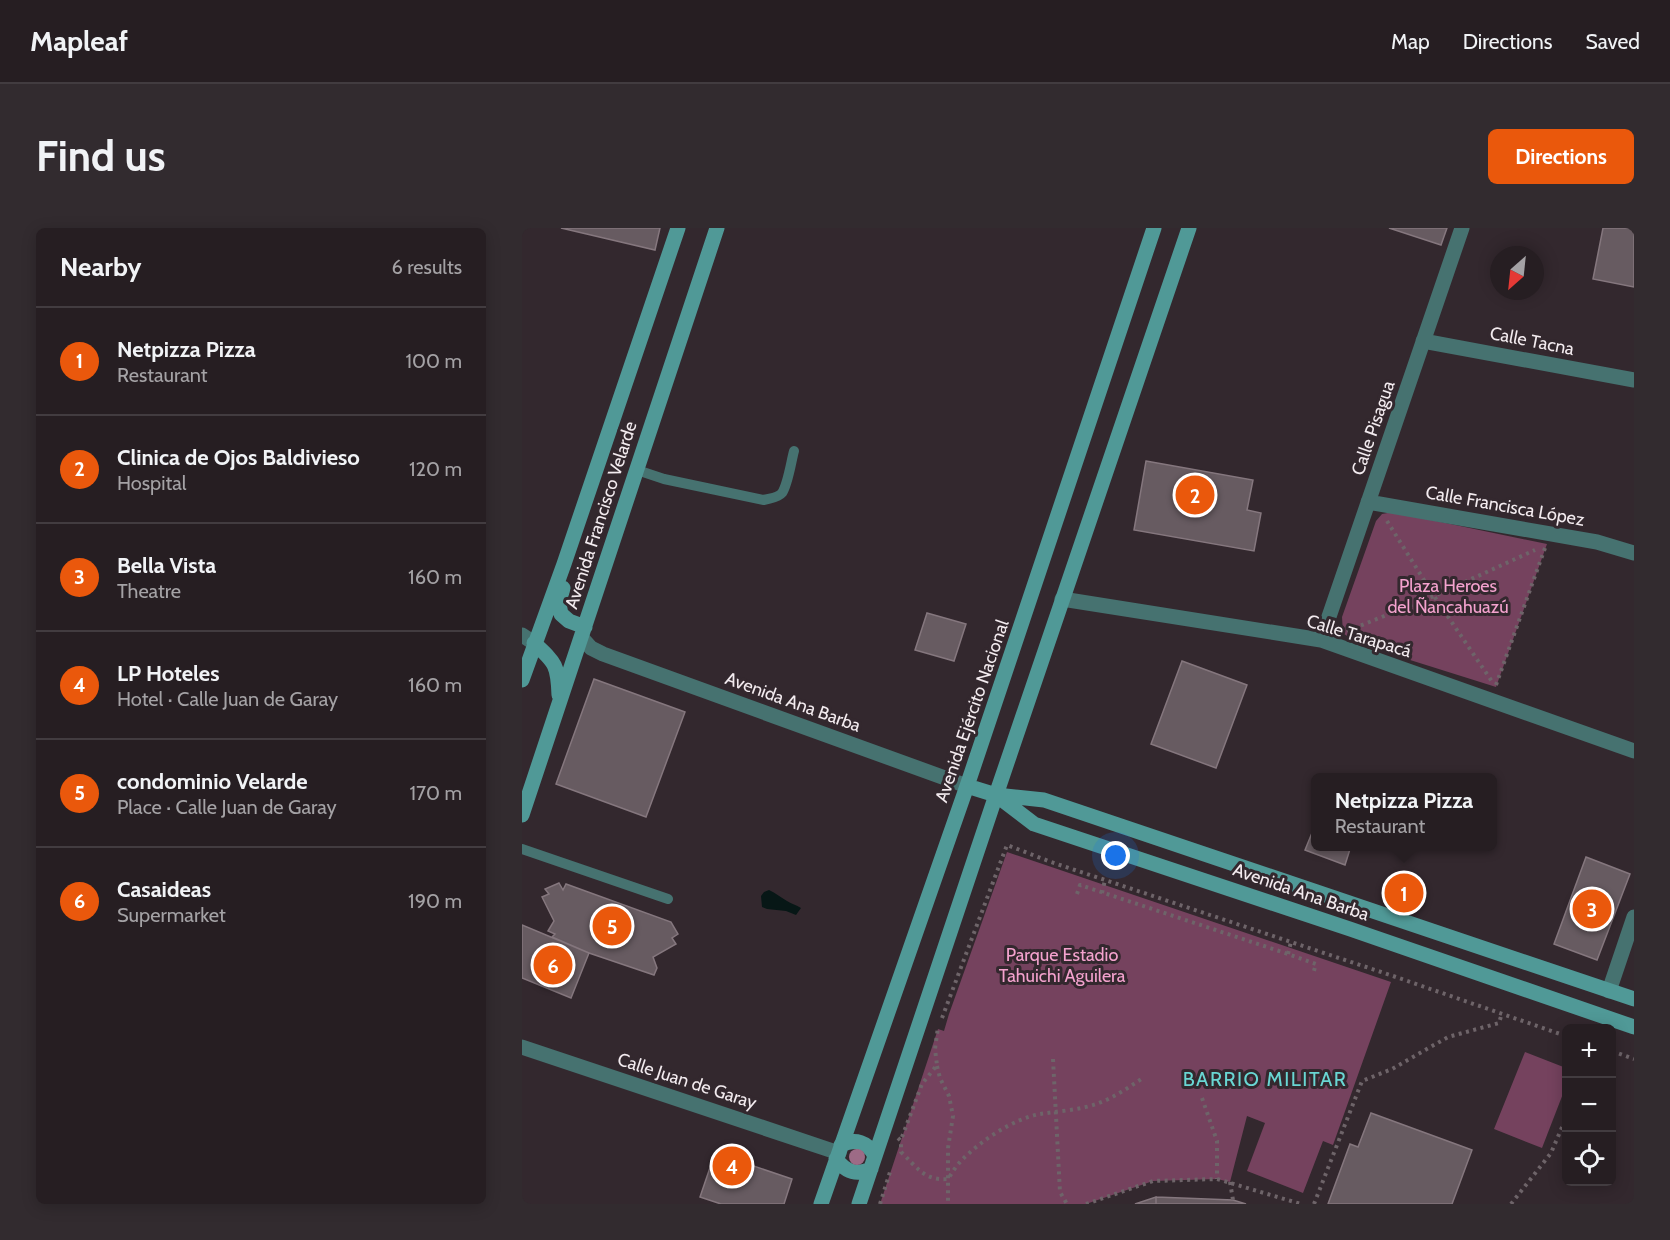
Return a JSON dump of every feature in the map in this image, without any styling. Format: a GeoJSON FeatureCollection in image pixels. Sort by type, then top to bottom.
{"type":"FeatureCollection","features":[{"type":"Feature","properties":{"kind":"street","name":"Avenida Francisco Velarde"},"geometry":{"type":"LineString","coordinates":[[522,680],[528,639],[564,564],[678,228]]}},
{"type":"Feature","properties":{"kind":"street","name":"Avenida Francisco Velarde"},"geometry":{"type":"LineString","coordinates":[[522,814],[717,228]]}},
{"type":"Feature","properties":{"kind":"street","name":"Avenida Ejército Nacional"},"geometry":{"type":"LineString","coordinates":[[821,1204],[967,786],[1155,228]]}},
{"type":"Feature","properties":{"kind":"street"},"geometry":{"type":"LineString","coordinates":[[859,1204],[1189,228]]}},
{"type":"Feature","properties":{"kind":"street","name":"Calle Pisagua"},"geometry":{"type":"LineString","coordinates":[[1321,640],[1462,228]]}},
{"type":"Feature","properties":{"kind":"street","name":"Calle Tacna"},"geometry":{"type":"LineString","coordinates":[[1424,340],[1634,380]]}},
{"type":"Feature","properties":{"kind":"street","name":"Calle Francisca López"},"geometry":{"type":"LineString","coordinates":[[1368,502],[1598,543],[1634,553]]}},
{"type":"Feature","properties":{"kind":"street"},"geometry":{"type":"LineString","coordinates":[[564,564],[567,574],[559,604],[561,615],[583,632]]}},
{"type":"Feature","properties":{"kind":"street","name":"Calle Tarapacá"},"geometry":{"type":"LineString","coordinates":[[1062,599],[1321,640],[1493,694],[1634,751]]}},
{"type":"Feature","properties":{"kind":"street","name":"Avenida Ana Barba"},"geometry":{"type":"LineString","coordinates":[[583,632],[591,648],[603,654],[967,786],[996,795],[1044,800],[1634,999]]}},
{"type":"Feature","properties":{"kind":"street"},"geometry":{"type":"LineString","coordinates":[[528,639],[554,664],[558,674],[560,704]]}},
{"type":"Feature","properties":{"kind":"street","name":"Avenida Ana Barba"},"geometry":{"type":"LineString","coordinates":[[996,795],[1034,824],[1350,929],[1634,1027]]}},
{"type":"Feature","properties":{"kind":"street"},"geometry":{"type":"LineString","coordinates":[[1350,929],[1358,905]]}},
{"type":"Feature","properties":{"kind":"street"},"geometry":{"type":"LineString","coordinates":[[1609,991],[1634,916]]}},
{"type":"Feature","properties":{"kind":"street"},"geometry":{"type":"LineString","coordinates":[[1577,1007],[1584,983]]}},
{"type":"Feature","properties":{"kind":"street","name":"Calle Juan de Garay"},"geometry":{"type":"LineString","coordinates":[[522,1047],[839,1152]]}},
{"type":"Feature","properties":{"kind":"street"},"geometry":{"type":"LineString","coordinates":[[847,1142],[861,1142],[872,1150],[873,1163],[865,1172],[851,1172],[845,1169],[839,1152],[847,1142]]}},
{"type":"Feature","properties":{"kind":"lane"},"geometry":{"type":"LineString","coordinates":[[637,470],[664,479],[764,500],[782,493],[794,451]]}},
{"type":"Feature","properties":{"kind":"lane"},"geometry":{"type":"LineString","coordinates":[[522,849],[669,899]]}},
{"type":"Feature","properties":{"kind":"path"},"geometry":{"type":"LineString","coordinates":[[1382,514],[1493,694]]}},
{"type":"Feature","properties":{"kind":"path"},"geometry":{"type":"LineString","coordinates":[[1321,640],[1434,596],[1547,544],[1493,694]]}},
{"type":"Feature","properties":{"kind":"path"},"geometry":{"type":"LineString","coordinates":[[948,1204],[948,1148],[952,1116],[950,1096],[940,1078],[937,1065],[935,1049],[938,1029],[1007,844],[1051,862],[1562,1035]]}},
{"type":"Feature","properties":{"kind":"path"},"geometry":{"type":"LineString","coordinates":[[1102,892],[1106,880]]}},
{"type":"Feature","properties":{"kind":"path"},"geometry":{"type":"LineString","coordinates":[[1077,894],[1080,885],[1288,954],[1316,964],[1313,974]]}},
{"type":"Feature","properties":{"kind":"path"},"geometry":{"type":"LineString","coordinates":[[1288,954],[1291,942]]}},
{"type":"Feature","properties":{"kind":"path"},"geometry":{"type":"LineString","coordinates":[[1314,1204],[1362,1081],[1392,1069],[1448,1037],[1499,1023],[1502,1013]]}},
{"type":"Feature","properties":{"kind":"path"},"geometry":{"type":"LineString","coordinates":[[1616,1053],[1634,1059]]}},
{"type":"Feature","properties":{"kind":"path"},"geometry":{"type":"LineString","coordinates":[[1053,1059],[1060,1192],[1067,1204]]}},
{"type":"Feature","properties":{"kind":"path"},"geometry":{"type":"LineString","coordinates":[[897,1151],[922,1084],[937,1065]]}},
{"type":"Feature","properties":{"kind":"path"},"geometry":{"type":"LineString","coordinates":[[948,1179],[959,1162],[992,1136],[1015,1123],[1037,1115],[1096,1105],[1114,1097],[1143,1077]]}},
{"type":"Feature","properties":{"kind":"path"},"geometry":{"type":"LineString","coordinates":[[1202,1098],[1217,1141],[1217,1179]]}},
{"type":"Feature","properties":{"kind":"path"},"geometry":{"type":"LineString","coordinates":[[1511,1204],[1551,1153],[1562,1127]]}},
{"type":"Feature","properties":{"kind":"path"},"geometry":{"type":"LineString","coordinates":[[901,1141],[901,1152],[927,1177],[936,1180],[948,1179]]}},
{"type":"Feature","properties":{"kind":"path"},"geometry":{"type":"LineString","coordinates":[[880,1204],[894,1162]]}},
{"type":"Feature","properties":{"kind":"path"},"geometry":{"type":"LineString","coordinates":[[1086,1204],[1153,1181],[1217,1179],[1299,1204]]}},
{"type":"Feature","properties":{"kind":"path"},"geometry":{"type":"LineString","coordinates":[[1230,1182],[1233,1200]]}},
{"type":"Feature","properties":{"kind":"green space","name":"Plaza Heroes del Ñancahuazú"},"geometry":{"type":"Polygon","coordinates":[[[1393,512],[1547,544],[1496,687],[1356,643],[1343,633],[1342,617],[1376,521],[1382,514],[1393,512]]]}},
{"type":"Feature","properties":{"kind":"green space","name":"Parque Estadio Tahuichi Aguilera"},"geometry":{"type":"Polygon","coordinates":[[[1007,852],[1391,982],[1333,1145],[1323,1141],[1303,1193],[1247,1171],[1265,1123],[1247,1116],[1230,1182],[1217,1179],[1153,1181],[1086,1204],[880,1204],[938,1029],[944,1031],[1007,852]]]}},
{"type":"Feature","properties":{"kind":"green space"},"geometry":{"type":"Polygon","coordinates":[[[1525,1052],[1562,1066],[1562,1096],[1542,1148],[1494,1129],[1525,1052]]]}},
{"type":"Feature","properties":{"kind":"shaded area"},"geometry":{"type":"Polygon","coordinates":[[[769,890],[801,908],[796,915],[762,907],[761,896],[769,890]]]}},
{"type":"Feature","properties":{"kind":"building"},"geometry":{"type":"Polygon","coordinates":[[[561,228],[660,228],[655,250],[561,228]]]}},
{"type":"Feature","properties":{"kind":"building"},"geometry":{"type":"Polygon","coordinates":[[[1389,228],[1447,228],[1441,245],[1389,228]]]}},
{"type":"Feature","properties":{"kind":"building"},"geometry":{"type":"Polygon","coordinates":[[[1603,228],[1634,228],[1634,287],[1593,279],[1603,228]]]}},
{"type":"Feature","properties":{"kind":"building"},"geometry":{"type":"Polygon","coordinates":[[[1146,461],[1253,480],[1247,510],[1261,513],[1254,551],[1134,530],[1146,461]]]}},
{"type":"Feature","properties":{"kind":"building"},"geometry":{"type":"Polygon","coordinates":[[[927,613],[966,624],[954,661],[915,650],[927,613]]]}},
{"type":"Feature","properties":{"kind":"building"},"geometry":{"type":"Polygon","coordinates":[[[1182,661],[1247,685],[1216,768],[1151,744],[1182,661]]]}},
{"type":"Feature","properties":{"kind":"building"},"geometry":{"type":"Polygon","coordinates":[[[594,679],[685,712],[646,817],[556,784],[594,679]]]}},
{"type":"Feature","properties":{"kind":"building"},"geometry":{"type":"Polygon","coordinates":[[[1311,835],[1311,851],[1349,851],[1345,865],[1305,850],[1311,835]]]}},
{"type":"Feature","properties":{"kind":"building"},"geometry":{"type":"Polygon","coordinates":[[[1586,857],[1630,874],[1597,960],[1554,944],[1586,857]]]}},
{"type":"Feature","properties":{"kind":"building"},"geometry":{"type":"Polygon","coordinates":[[[559,883],[563,890],[566,884],[671,922],[678,934],[672,938],[676,944],[653,957],[657,968],[654,975],[589,953],[552,937],[555,934],[548,931],[554,921],[542,897],[549,894],[545,889],[559,883]]]}},
{"type":"Feature","properties":{"kind":"building"},"geometry":{"type":"Polygon","coordinates":[[[522,925],[589,953],[571,998],[522,978],[522,925]]]}},
{"type":"Feature","properties":{"kind":"building"},"geometry":{"type":"Polygon","coordinates":[[[1371,1113],[1472,1150],[1452,1204],[1328,1204],[1350,1144],[1358,1147],[1371,1113]]]}},
{"type":"Feature","properties":{"kind":"building"},"geometry":{"type":"Polygon","coordinates":[[[715,1153],[792,1179],[784,1204],[721,1204],[700,1197],[715,1153]]]}},
{"type":"Feature","properties":{"kind":"building"},"geometry":{"type":"Polygon","coordinates":[[[1156,1197],[1156,1204],[1135,1204],[1156,1197]]]}},
{"type":"Feature","properties":{"kind":"building"},"geometry":{"type":"Polygon","coordinates":[[[1156,1197],[1233,1200],[1246,1204],[1156,1204],[1156,1197]]]}},
{"type":"Feature","properties":{"kind":"place","name":"Clinica de Ojos Baldivieso"},"geometry":{"type":"Point","coordinates":[1195,495]}},
{"type":"Feature","properties":{"kind":"place","name":"Netpizza Pizza"},"geometry":{"type":"Point","coordinates":[1404,893]}},
{"type":"Feature","properties":{"kind":"place","name":"Bella Vista"},"geometry":{"type":"Point","coordinates":[1592,909]}},
{"type":"Feature","properties":{"kind":"place","name":"condominio Velarde"},"geometry":{"type":"Point","coordinates":[612,926]}},
{"type":"Feature","properties":{"kind":"place","name":"Casaideas"},"geometry":{"type":"Point","coordinates":[553,965]}},
{"type":"Feature","properties":{"kind":"place","name":"LP Hoteles"},"geometry":{"type":"Point","coordinates":[732,1166]}},
{"type":"Feature","properties":{"kind":"district","name":"BARRIO MILITAR"},"geometry":{"type":"Point","coordinates":[1265,1079]}}]}
